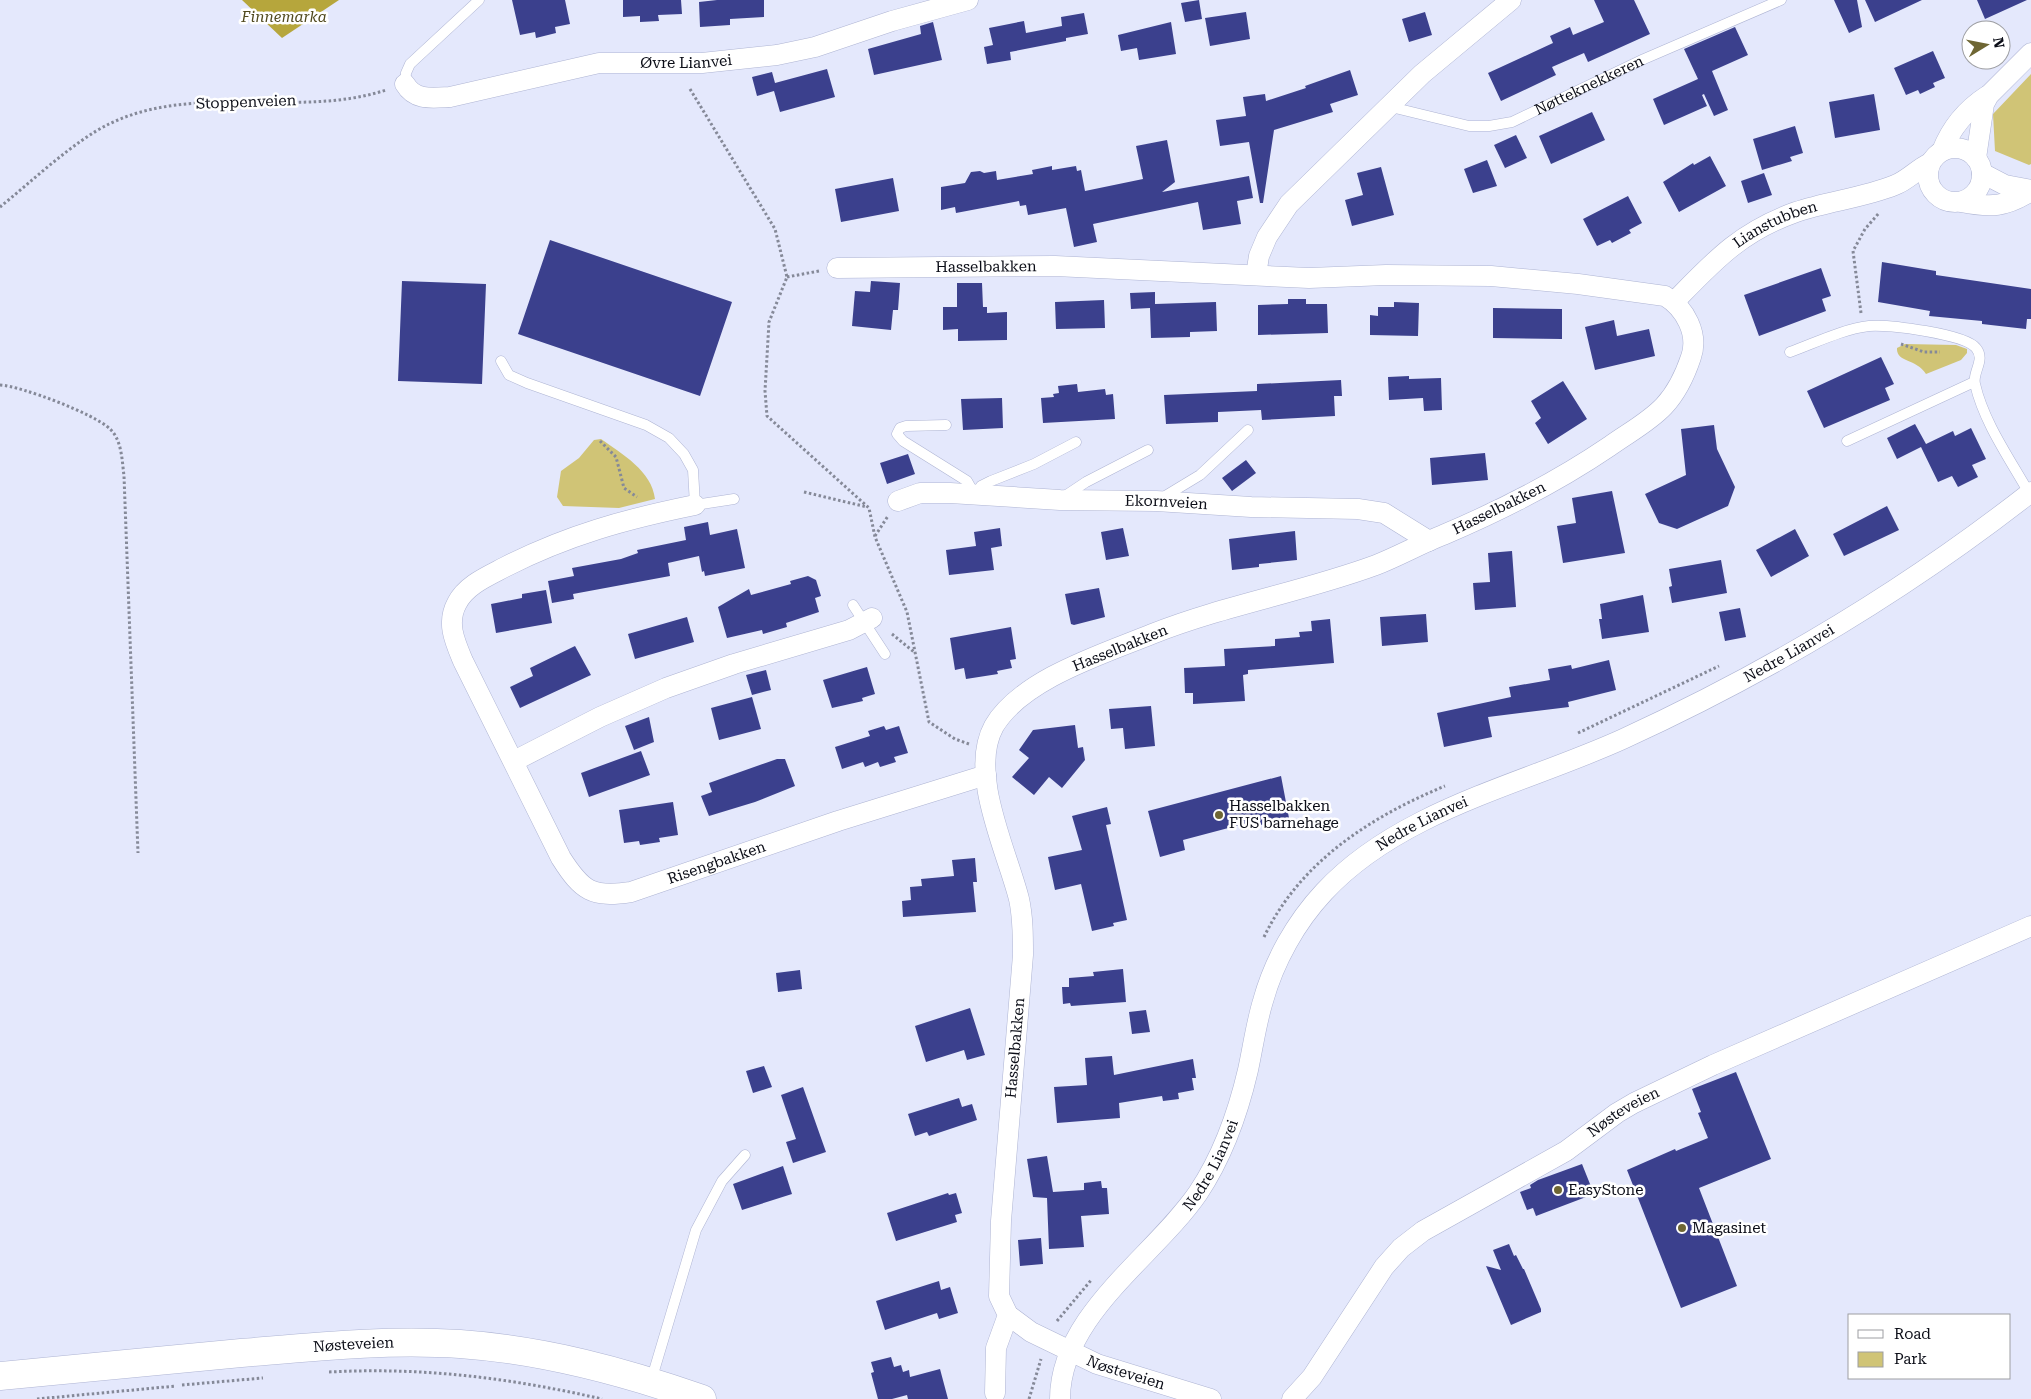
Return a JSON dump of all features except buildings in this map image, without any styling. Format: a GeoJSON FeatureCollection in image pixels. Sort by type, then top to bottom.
{"type":"FeatureCollection","features":[{"type":"Feature","properties":{"kind":"main road","name":"Nøsteveien"},"geometry":{"type":"LineString","coordinates":[[0,1376],[311,1347],[402,1342],[459,1344],[511,1349],[564,1358],[651,1381],[702,1399]]}},
{"type":"Feature","properties":{"kind":"street","name":"Øvre Lianvei"},"geometry":{"type":"LineString","coordinates":[[405,84],[410,92],[416,96],[426,98],[450,97],[599,63],[702,63],[768,57],[815,47],[892,21],[968,0]]}},
{"type":"Feature","properties":{"kind":"street"},"geometry":{"type":"LineString","coordinates":[[1256,275],[1259,256],[1267,237],[1289,204],[1391,107],[1422,74],[1511,0]]}},
{"type":"Feature","properties":{"kind":"street"},"geometry":{"type":"LineString","coordinates":[[1937,197],[1927,180],[1936,157],[1956,125],[1969,110],[1989,95],[2031,53]]}},
{"type":"Feature","properties":{"kind":"street"},"geometry":{"type":"LineString","coordinates":[[1961,202],[1977,192],[1981,115],[1989,95]]}},
{"type":"Feature","properties":{"kind":"street"},"geometry":{"type":"LineString","coordinates":[[1936,157],[1959,148],[2004,185],[2031,190]]}},
{"type":"Feature","properties":{"kind":"street","name":"Lianstubben"},"geometry":{"type":"LineString","coordinates":[[1675,301],[1722,253],[1765,225],[1797,212],[1897,185],[1936,157]]}},
{"type":"Feature","properties":{"kind":"street"},"geometry":{"type":"LineString","coordinates":[[1897,185],[1945,201],[1976,205],[2005,205],[2031,190]]}},
{"type":"Feature","properties":{"kind":"street","name":"Hasselbakken"},"geometry":{"type":"LineString","coordinates":[[837,268],[1054,266],[1309,278],[1408,275],[1513,277],[1649,292],[1665,296],[1675,301],[1684,312],[1691,329],[1694,349],[1684,380],[1664,406],[1577,469],[1504,509],[1376,565],[1187,621],[1074,667],[1024,694],[1007,709],[993,728],[986,750],[986,775],[990,802],[1019,901],[1023,924],[1022,972],[1001,1221],[1000,1296],[1008,1315]]}},
{"type":"Feature","properties":{"kind":"street","name":"Ekornveien"},"geometry":{"type":"LineString","coordinates":[[898,501],[920,493],[1060,500],[1156,501],[1375,512],[1384,513],[1429,541]]}},
{"type":"Feature","properties":{"kind":"street","name":"Nedre Lianvei"},"geometry":{"type":"LineString","coordinates":[[1057,1396],[1071,1351],[1086,1321],[1108,1292],[1183,1213],[1208,1176],[1227,1138],[1240,1103],[1263,1001],[1282,952],[1297,927],[1324,892],[1359,859],[1404,830],[1624,739],[1745,678],[1914,578],[2030,493]]}},
{"type":"Feature","properties":{"kind":"street","name":"Risengbakken"},"geometry":{"type":"LineString","coordinates":[[696,505],[584,532],[537,551],[487,576],[463,594],[456,603],[451,626],[454,641],[561,858],[575,880],[586,889],[598,894],[613,895],[631,892],[838,821],[986,775]]}},
{"type":"Feature","properties":{"kind":"street"},"geometry":{"type":"LineString","coordinates":[[514,761],[600,717],[666,688],[734,664],[849,630],[868,620]]}},
{"type":"Feature","properties":{"kind":"street","name":"Nøsteveien"},"geometry":{"type":"LineString","coordinates":[[1292,1399],[1312,1377],[1384,1267],[1401,1248],[1423,1231],[1566,1151],[1617,1113],[1634,1103],[1730,1058],[2031,926]]}},
{"type":"Feature","properties":{"kind":"street"},"geometry":{"type":"LineString","coordinates":[[995,1393],[996,1348],[1008,1315],[1030,1332],[1071,1351]]}},
{"type":"Feature","properties":{"kind":"street","name":"Nøsteveien"},"geometry":{"type":"LineString","coordinates":[[1071,1351],[1098,1364],[1142,1376],[1211,1399]]}},
{"type":"Feature","properties":{"kind":"lane"},"geometry":{"type":"LineString","coordinates":[[405,84],[410,64],[479,0]]}},
{"type":"Feature","properties":{"kind":"lane","name":"Nøtteknekkeren"},"geometry":{"type":"LineString","coordinates":[[1391,107],[1469,126],[1489,126],[1512,122],[1635,62],[1781,0]]}},
{"type":"Feature","properties":{"kind":"lane"},"geometry":{"type":"LineString","coordinates":[[1790,352],[1864,327],[1910,329],[1957,338],[1971,343],[1976,348],[1980,359],[1974,382],[1847,440]]}},
{"type":"Feature","properties":{"kind":"lane"},"geometry":{"type":"LineString","coordinates":[[501,361],[509,374],[527,383],[638,422],[669,438],[684,454],[693,470],[696,505]]}},
{"type":"Feature","properties":{"kind":"lane","name":"Nedre Lianvei"},"geometry":{"type":"LineString","coordinates":[[1974,382],[1998,438],[2030,493]]}},
{"type":"Feature","properties":{"kind":"lane"},"geometry":{"type":"LineString","coordinates":[[946,425],[906,426],[900,428],[897,434],[903,441],[967,482],[975,495],[981,486],[1034,464],[1076,442]]}},
{"type":"Feature","properties":{"kind":"lane"},"geometry":{"type":"LineString","coordinates":[[1156,501],[1200,475],[1248,430]]}},
{"type":"Feature","properties":{"kind":"lane"},"geometry":{"type":"LineString","coordinates":[[1060,500],[1086,482],[1148,450]]}},
{"type":"Feature","properties":{"kind":"lane","name":"Risengbakken"},"geometry":{"type":"LineString","coordinates":[[696,505],[734,499]]}},
{"type":"Feature","properties":{"kind":"lane"},"geometry":{"type":"LineString","coordinates":[[853,605],[868,620],[885,654]]}},
{"type":"Feature","properties":{"kind":"lane"},"geometry":{"type":"LineString","coordinates":[[651,1381],[667,1335],[682,1271],[696,1230],[722,1181],[745,1155]]}},
{"type":"Feature","properties":{"kind":"path","name":"Stoppenveien"},"geometry":{"type":"LineString","coordinates":[[0,207],[86,138],[108,124],[130,116],[178,105],[214,101],[253,104],[360,98],[405,84]]}},
{"type":"Feature","properties":{"kind":"path"},"geometry":{"type":"LineString","coordinates":[[690,89],[775,230],[787,277],[769,322],[765,391],[767,416],[869,508],[875,537],[907,612],[930,722],[954,739],[986,750]]}},
{"type":"Feature","properties":{"kind":"path"},"geometry":{"type":"LineString","coordinates":[[1864,327],[1853,251],[1865,229],[1884,207],[1897,185]]}},
{"type":"Feature","properties":{"kind":"path"},"geometry":{"type":"LineString","coordinates":[[787,277],[837,268]]}},
{"type":"Feature","properties":{"kind":"path"},"geometry":{"type":"LineString","coordinates":[[0,385],[43,397],[96,418],[111,429],[120,446],[124,476],[138,853]]}},
{"type":"Feature","properties":{"kind":"path"},"geometry":{"type":"LineString","coordinates":[[600,441],[616,456],[624,488],[634,496],[650,501],[658,513]]}},
{"type":"Feature","properties":{"kind":"path"},"geometry":{"type":"LineString","coordinates":[[804,492],[869,508]]}},
{"type":"Feature","properties":{"kind":"path"},"geometry":{"type":"LineString","coordinates":[[1576,734],[1728,662]]}},
{"type":"Feature","properties":{"kind":"path"},"geometry":{"type":"LineString","coordinates":[[1262,943],[1291,893],[1339,844],[1366,824],[1416,798],[1450,784]]}},
{"type":"Feature","properties":{"kind":"path"},"geometry":{"type":"LineString","coordinates":[[1057,1321],[1096,1274]]}},
{"type":"Feature","properties":{"kind":"path"},"geometry":{"type":"LineString","coordinates":[[1029,1399],[1042,1356]]}},
{"type":"Feature","properties":{"kind":"path"},"geometry":{"type":"LineString","coordinates":[[326,1372],[391,1370],[470,1374],[545,1386],[602,1399]]}},
{"type":"Feature","properties":{"kind":"path"},"geometry":{"type":"LineString","coordinates":[[37,1399],[270,1377]]}},
{"type":"Feature","properties":{"kind":"green space","name":"Finnemarka"},"geometry":{"type":"Polygon","coordinates":[[[242,0],[339,0],[282,38],[242,0]]]}},
{"type":"Feature","properties":{"kind":"green space"},"geometry":{"type":"Polygon","coordinates":[[[2031,74],[2031,164],[2029,165],[1995,151],[1993,114],[2031,74]]]}},
{"type":"Feature","properties":{"kind":"green space"},"geometry":{"type":"Polygon","coordinates":[[[1905,344],[1956,345],[1967,349],[1967,353],[1961,360],[1926,374],[1917,365],[1900,356],[1897,348],[1905,344]]]}},
{"type":"Feature","properties":{"kind":"green space"},"geometry":{"type":"Polygon","coordinates":[[[601,439],[635,464],[648,480],[653,489],[655,499],[619,508],[563,506],[557,497],[561,471],[579,458],[594,440],[601,439]]]}},
{"type":"Feature","properties":{"kind":"place","name":"Hasselbakken FUS barnehage"},"geometry":{"type":"Point","coordinates":[1219,815]}},
{"type":"Feature","properties":{"kind":"place","name":"EasyStone"},"geometry":{"type":"Point","coordinates":[1558,1190]}},
{"type":"Feature","properties":{"kind":"place","name":"Magasinet"},"geometry":{"type":"Point","coordinates":[1682,1228]}}]}
